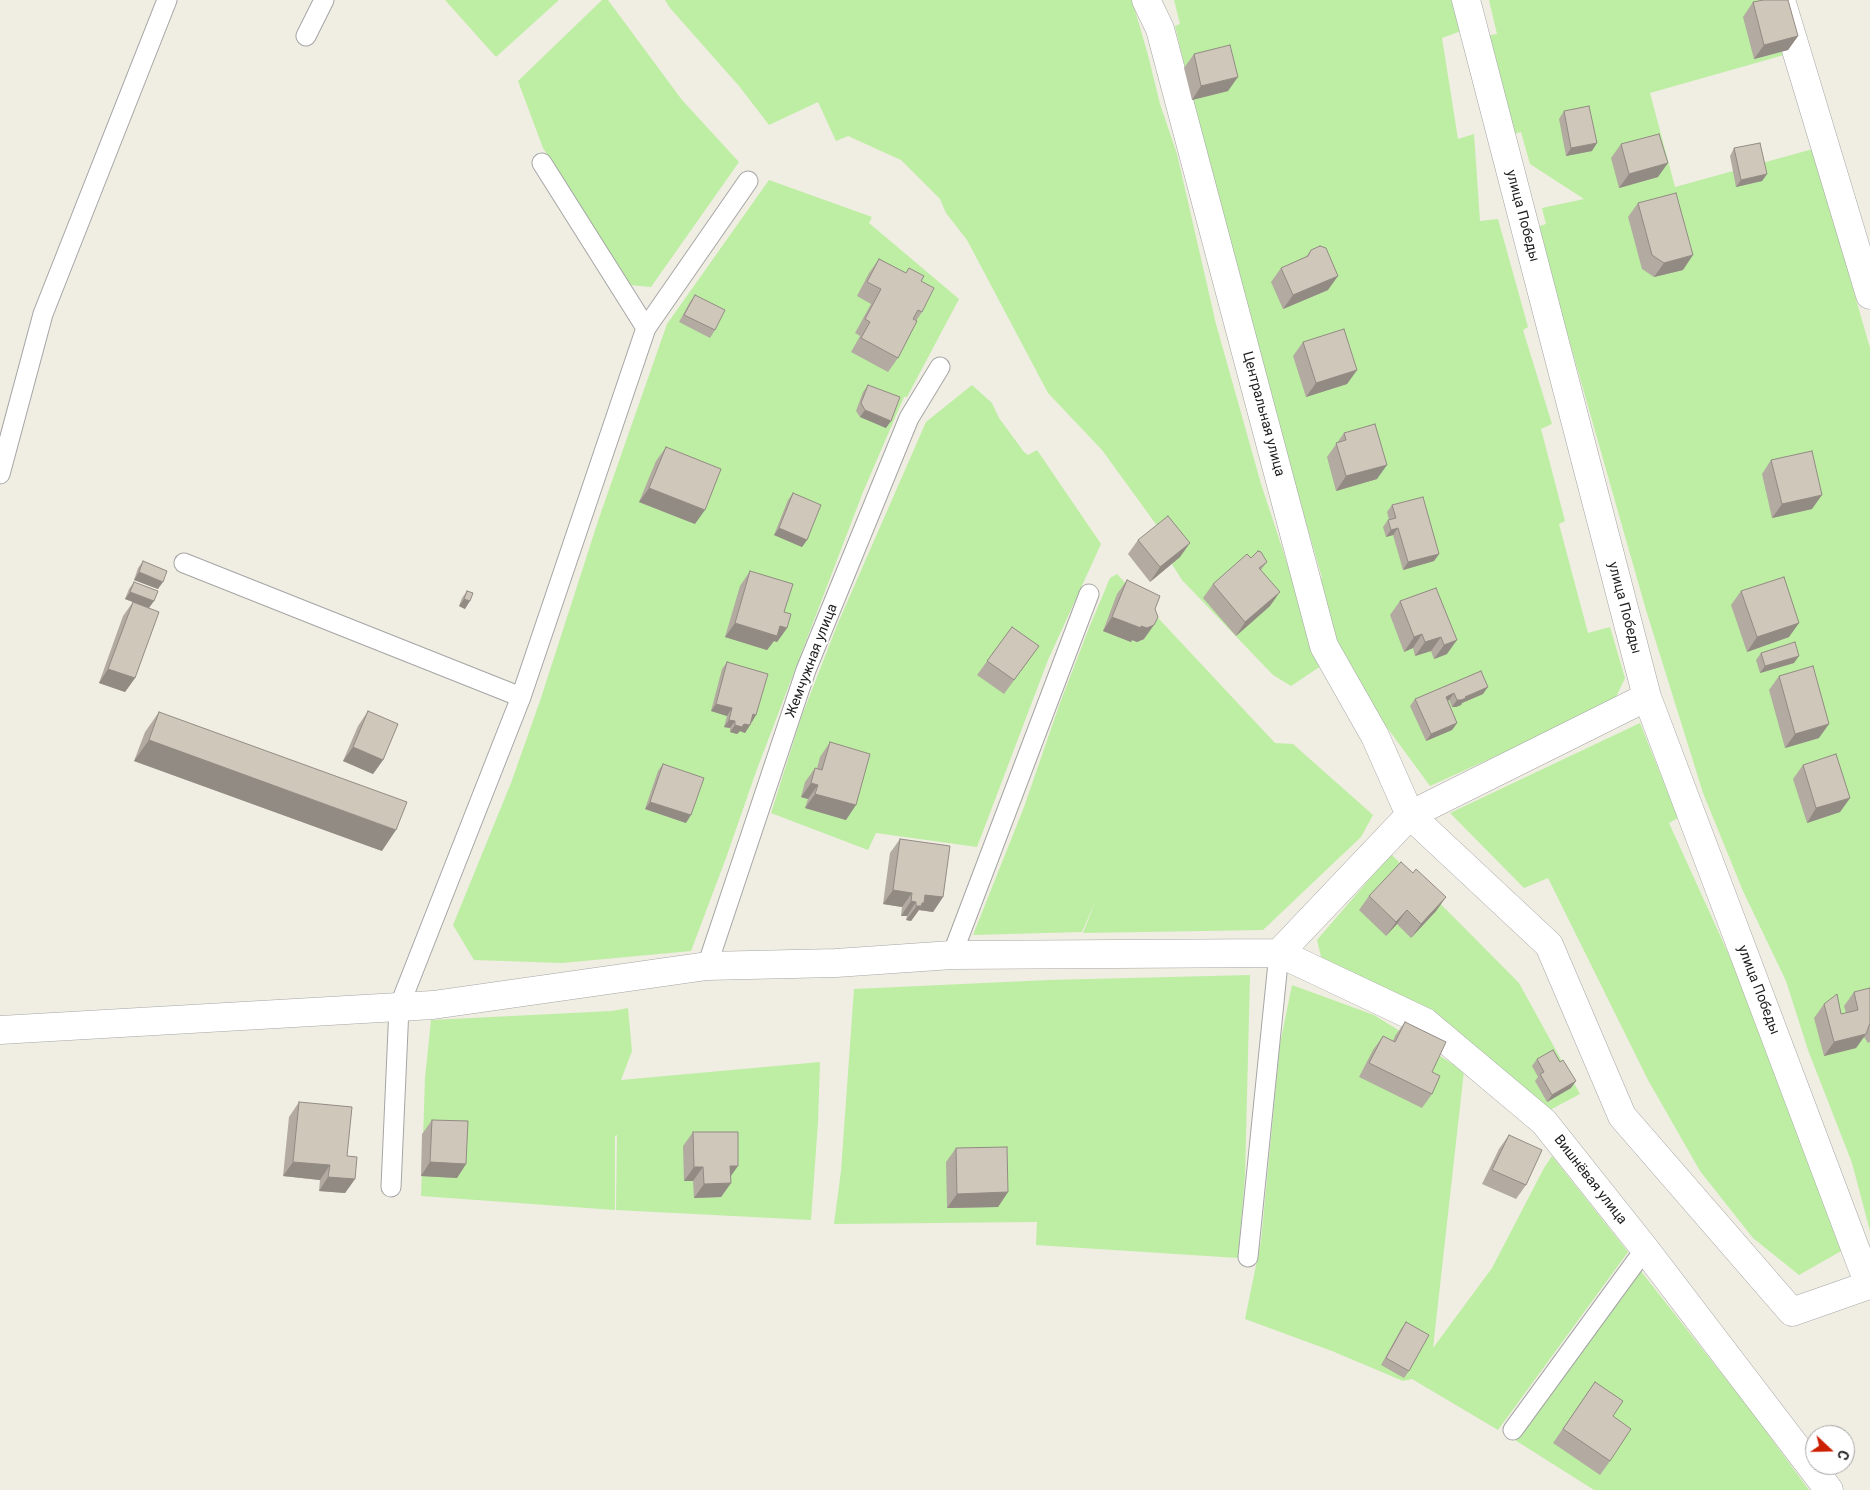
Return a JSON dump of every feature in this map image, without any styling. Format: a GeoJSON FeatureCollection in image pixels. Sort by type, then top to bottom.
{"type":"FeatureCollection","features":[{"type":"Feature","properties":{"kind":"street","name":"Центральная улица"},"geometry":{"type":"LineString","coordinates":[[1146,0],[1162,38],[1324,646],[1375,736],[1410,815]]}},
{"type":"Feature","properties":{"kind":"street","name":"улица Победы"},"geometry":{"type":"LineString","coordinates":[[1410,815],[1549,945],[1622,1116],[1792,1312],[1869,1285],[1647,697],[1466,0]]}},
{"type":"Feature","properties":{"kind":"street"},"geometry":{"type":"LineString","coordinates":[[1781,0],[1870,295]]}},
{"type":"Feature","properties":{"kind":"street"},"geometry":{"type":"LineString","coordinates":[[0,1030],[433,1005],[707,966],[836,963],[952,955],[1279,953],[1410,815],[1647,697]]}},
{"type":"Feature","properties":{"kind":"street","name":"Вишнёвая улица"},"geometry":{"type":"LineString","coordinates":[[1279,953],[1425,1022],[1544,1122],[1645,1249],[1829,1490]]}},
{"type":"Feature","properties":{"kind":"lane"},"geometry":{"type":"LineString","coordinates":[[0,474],[43,314],[167,0]]}},
{"type":"Feature","properties":{"kind":"lane"},"geometry":{"type":"LineString","coordinates":[[306,36],[324,0]]}},
{"type":"Feature","properties":{"kind":"lane"},"geometry":{"type":"LineString","coordinates":[[542,163],[646,328]]}},
{"type":"Feature","properties":{"kind":"lane"},"geometry":{"type":"LineString","coordinates":[[390,1187],[399,1007],[521,697],[646,328],[748,181]]}},
{"type":"Feature","properties":{"kind":"lane","name":"Жемчужная улица"},"geometry":{"type":"LineString","coordinates":[[707,966],[806,670],[909,418],[940,367]]}},
{"type":"Feature","properties":{"kind":"lane"},"geometry":{"type":"LineString","coordinates":[[184,563],[521,697]]}},
{"type":"Feature","properties":{"kind":"lane"},"geometry":{"type":"LineString","coordinates":[[952,955],[1089,594]]}},
{"type":"Feature","properties":{"kind":"lane"},"geometry":{"type":"LineString","coordinates":[[1248,1257],[1279,953]]}},
{"type":"Feature","properties":{"kind":"lane"},"geometry":{"type":"LineString","coordinates":[[1513,1430],[1645,1249]]}},
{"type":"Feature","properties":{"kind":"green space"},"geometry":{"type":"Polygon","coordinates":[[[445,0],[559,0],[496,57],[445,0]]]}},
{"type":"Feature","properties":{"kind":"green space"},"geometry":{"type":"Polygon","coordinates":[[[602,0],[608,0],[682,100],[739,162],[651,287],[629,285],[543,148],[518,81],[602,0]]]}},
{"type":"Feature","properties":{"kind":"green space"},"geometry":{"type":"Polygon","coordinates":[[[665,0],[1132,0],[1160,104],[1177,154],[1216,324],[1261,484],[1321,666],[1291,686],[1273,675],[1182,580],[1156,539],[1163,534],[1102,450],[1048,393],[967,240],[946,213],[940,199],[901,160],[848,136],[836,141],[818,102],[769,125],[739,86],[665,0]]]}},
{"type":"Feature","properties":{"kind":"green space"},"geometry":{"type":"Polygon","coordinates":[[[1174,0],[1451,0],[1461,31],[1442,38],[1458,139],[1474,134],[1480,221],[1498,219],[1528,327],[1523,330],[1552,424],[1541,429],[1565,521],[1559,524],[1588,633],[1610,627],[1625,678],[1616,697],[1602,708],[1430,786],[1383,722],[1333,644],[1318,580],[1322,578],[1279,428],[1201,135],[1175,26],[1180,24],[1174,0]]]}},
{"type":"Feature","properties":{"kind":"green space"},"geometry":{"type":"Polygon","coordinates":[[[1489,0],[1776,0],[1791,53],[1650,93],[1675,187],[1813,149],[1870,348],[1870,1231],[1852,1163],[1808,1050],[1786,981],[1743,891],[1703,793],[1646,610],[1537,227],[1546,224],[1542,208],[1584,199],[1530,164],[1521,132],[1505,136],[1485,36],[1497,34],[1489,0]]]}},
{"type":"Feature","properties":{"kind":"green space"},"geometry":{"type":"Polygon","coordinates":[[[769,180],[872,217],[869,223],[959,299],[907,397],[904,397],[863,492],[757,769],[691,951],[562,963],[474,960],[453,925],[511,783],[541,698],[599,518],[667,324],[769,180]]]}},
{"type":"Feature","properties":{"kind":"green space"},"geometry":{"type":"Polygon","coordinates":[[[972,385],[992,403],[999,418],[1024,452],[1028,455],[1037,450],[1101,544],[1048,660],[977,847],[876,833],[868,850],[771,813],[801,718],[838,623],[926,422],[972,385]]]}},
{"type":"Feature","properties":{"kind":"green space"},"geometry":{"type":"Polygon","coordinates":[[[1117,574],[1275,743],[1293,744],[1373,815],[1361,837],[1263,930],[1083,933],[1096,900],[1082,932],[973,935],[1024,807],[1060,703],[1089,628],[1110,578],[1117,574]]]}},
{"type":"Feature","properties":{"kind":"green space"},"geometry":{"type":"Polygon","coordinates":[[[1640,723],[1678,818],[1669,823],[1763,1030],[1843,1250],[1799,1275],[1753,1238],[1700,1171],[1648,1080],[1548,878],[1524,888],[1450,813],[1640,723]]]}},
{"type":"Feature","properties":{"kind":"green space"},"geometry":{"type":"Polygon","coordinates":[[[1391,854],[1519,983],[1580,1094],[1548,1111],[1323,965],[1317,940],[1391,854]]]}},
{"type":"Feature","properties":{"kind":"green space"},"geometry":{"type":"Polygon","coordinates":[[[1250,975],[1245,1176],[1238,1258],[1036,1245],[1037,1222],[834,1224],[841,1171],[854,989],[1049,980],[1250,975]]]}},
{"type":"Feature","properties":{"kind":"green space"},"geometry":{"type":"Polygon","coordinates":[[[1292,985],[1374,1015],[1464,1071],[1433,1348],[1492,1268],[1552,1156],[1628,1252],[1498,1430],[1412,1379],[1403,1381],[1332,1351],[1245,1319],[1261,1241],[1280,1044],[1292,985]]]}},
{"type":"Feature","properties":{"kind":"green space"},"geometry":{"type":"Polygon","coordinates":[[[628,1008],[632,1051],[621,1080],[820,1062],[811,1220],[616,1210],[617,1135],[615,1136],[615,1210],[421,1196],[425,1078],[431,1020],[612,1011],[628,1008]]]}},
{"type":"Feature","properties":{"kind":"green space"},"geometry":{"type":"Polygon","coordinates":[[[1640,1270],[1751,1411],[1809,1490],[1594,1490],[1515,1440],[1640,1270]]]}},
{"type":"Feature","properties":{"kind":"building"},"geometry":{"type":"Polygon","coordinates":[[[1788,0],[1798,36],[1764,45],[1753,2],[1788,0]]]}},
{"type":"Feature","properties":{"kind":"building"},"geometry":{"type":"Polygon","coordinates":[[[1230,45],[1238,77],[1201,86],[1194,54],[1230,45]]]}},
{"type":"Feature","properties":{"kind":"building"},"geometry":{"type":"Polygon","coordinates":[[[1589,106],[1597,143],[1571,148],[1564,111],[1589,106]]]}},
{"type":"Feature","properties":{"kind":"building"},"geometry":{"type":"Polygon","coordinates":[[[1659,134],[1668,163],[1629,174],[1621,144],[1659,134]]]}},
{"type":"Feature","properties":{"kind":"building"},"geometry":{"type":"Polygon","coordinates":[[[1760,143],[1767,174],[1741,180],[1734,148],[1760,143]]]}},
{"type":"Feature","properties":{"kind":"building"},"geometry":{"type":"Polygon","coordinates":[[[1676,193],[1693,255],[1664,263],[1652,255],[1638,203],[1676,193]]]}},
{"type":"Feature","properties":{"kind":"building"},"geometry":{"type":"Polygon","coordinates":[[[1320,246],[1326,248],[1338,276],[1293,295],[1281,268],[1308,256],[1311,250],[1320,246]]]}},
{"type":"Feature","properties":{"kind":"building"},"geometry":{"type":"Polygon","coordinates":[[[879,259],[906,273],[909,268],[924,276],[921,281],[934,288],[922,312],[918,310],[913,319],[917,321],[898,358],[861,338],[870,322],[865,319],[881,289],[867,282],[879,259]]]}},
{"type":"Feature","properties":{"kind":"building"},"geometry":{"type":"Polygon","coordinates":[[[695,295],[725,310],[715,330],[684,315],[695,295]]]}},
{"type":"Feature","properties":{"kind":"building"},"geometry":{"type":"Polygon","coordinates":[[[1344,329],[1357,370],[1316,383],[1303,342],[1344,329]]]}},
{"type":"Feature","properties":{"kind":"building"},"geometry":{"type":"Polygon","coordinates":[[[868,385],[900,397],[891,421],[865,410],[861,403],[868,385]]]}},
{"type":"Feature","properties":{"kind":"building"},"geometry":{"type":"Polygon","coordinates":[[[1375,424],[1387,465],[1346,476],[1336,443],[1346,440],[1344,433],[1375,424]]]}},
{"type":"Feature","properties":{"kind":"building"},"geometry":{"type":"Polygon","coordinates":[[[666,447],[721,469],[705,510],[649,488],[666,447]]]}},
{"type":"Feature","properties":{"kind":"building"},"geometry":{"type":"Polygon","coordinates":[[[1812,451],[1822,495],[1782,504],[1771,460],[1812,451]]]}},
{"type":"Feature","properties":{"kind":"building"},"geometry":{"type":"Polygon","coordinates":[[[793,493],[821,505],[807,540],[779,528],[793,493]]]}},
{"type":"Feature","properties":{"kind":"building"},"geometry":{"type":"Polygon","coordinates":[[[1423,497],[1439,554],[1408,562],[1398,528],[1391,530],[1388,520],[1396,518],[1392,505],[1423,497]]]}},
{"type":"Feature","properties":{"kind":"building"},"geometry":{"type":"Polygon","coordinates":[[[1168,516],[1190,543],[1160,567],[1138,540],[1168,516]]]}},
{"type":"Feature","properties":{"kind":"building"},"geometry":{"type":"Polygon","coordinates":[[[1258,551],[1261,552],[1267,562],[1259,568],[1280,592],[1245,622],[1213,584],[1247,554],[1251,558],[1258,551]]]}},
{"type":"Feature","properties":{"kind":"building"},"geometry":{"type":"Polygon","coordinates":[[[143,561],[167,571],[163,582],[139,572],[143,561]]]}},
{"type":"Feature","properties":{"kind":"building"},"geometry":{"type":"Polygon","coordinates":[[[750,571],[793,584],[784,612],[791,614],[787,628],[780,626],[777,636],[735,623],[750,571]]]}},
{"type":"Feature","properties":{"kind":"building"},"geometry":{"type":"Polygon","coordinates":[[[1784,577],[1799,623],[1757,637],[1741,591],[1784,577]]]}},
{"type":"Feature","properties":{"kind":"building"},"geometry":{"type":"Polygon","coordinates":[[[1127,580],[1160,596],[1155,609],[1158,617],[1154,625],[1147,628],[1141,626],[1141,628],[1112,617],[1127,580]]]}},
{"type":"Feature","properties":{"kind":"building"},"geometry":{"type":"Polygon","coordinates":[[[134,582],[158,591],[154,601],[130,592],[134,582]]]}},
{"type":"Feature","properties":{"kind":"building"},"geometry":{"type":"Polygon","coordinates":[[[1436,588],[1457,640],[1444,645],[1441,637],[1425,642],[1422,634],[1414,637],[1400,601],[1436,588]]]}},
{"type":"Feature","properties":{"kind":"building"},"geometry":{"type":"Polygon","coordinates":[[[467,591],[473,593],[470,601],[464,599],[467,591]]]}},
{"type":"Feature","properties":{"kind":"building"},"geometry":{"type":"Polygon","coordinates":[[[133,602],[159,612],[135,678],[108,669],[133,602]]]}},
{"type":"Feature","properties":{"kind":"building"},"geometry":{"type":"Polygon","coordinates":[[[1012,627],[1039,646],[1014,680],[987,661],[1012,627]]]}},
{"type":"Feature","properties":{"kind":"building"},"geometry":{"type":"Polygon","coordinates":[[[1795,642],[1799,656],[1765,666],[1761,653],[1795,642]]]}},
{"type":"Feature","properties":{"kind":"building"},"geometry":{"type":"Polygon","coordinates":[[[727,662],[768,674],[756,715],[753,714],[750,725],[744,724],[742,727],[735,725],[735,721],[729,720],[732,708],[716,704],[727,662]]]}},
{"type":"Feature","properties":{"kind":"building"},"geometry":{"type":"Polygon","coordinates":[[[1813,666],[1829,724],[1795,734],[1779,676],[1813,666]]]}},
{"type":"Feature","properties":{"kind":"building"},"geometry":{"type":"Polygon","coordinates":[[[1481,671],[1488,687],[1461,700],[1457,700],[1454,693],[1446,697],[1457,723],[1431,734],[1415,699],[1481,671]]]}},
{"type":"Feature","properties":{"kind":"building"},"geometry":{"type":"Polygon","coordinates":[[[368,711],[398,724],[383,760],[353,747],[368,711]]]}},
{"type":"Feature","properties":{"kind":"building"},"geometry":{"type":"Polygon","coordinates":[[[159,712],[407,802],[396,830],[149,740],[159,712]]]}},
{"type":"Feature","properties":{"kind":"building"},"geometry":{"type":"Polygon","coordinates":[[[830,742],[870,754],[856,805],[815,794],[818,785],[811,783],[815,768],[822,770],[830,742]]]}},
{"type":"Feature","properties":{"kind":"building"},"geometry":{"type":"Polygon","coordinates":[[[1836,754],[1850,798],[1816,808],[1803,765],[1836,754]]]}},
{"type":"Feature","properties":{"kind":"building"},"geometry":{"type":"Polygon","coordinates":[[[663,764],[704,778],[691,815],[650,802],[663,764]]]}},
{"type":"Feature","properties":{"kind":"building"},"geometry":{"type":"Polygon","coordinates":[[[900,839],[950,846],[943,897],[925,895],[924,903],[921,906],[916,906],[916,902],[911,901],[912,893],[893,890],[900,839]]]}},
{"type":"Feature","properties":{"kind":"building"},"geometry":{"type":"Polygon","coordinates":[[[1401,862],[1413,873],[1416,869],[1446,897],[1421,924],[1407,910],[1396,922],[1369,896],[1401,862]]]}},
{"type":"Feature","properties":{"kind":"building"},"geometry":{"type":"Polygon","coordinates":[[[1870,988],[1870,1023],[1866,1034],[1834,1042],[1824,1004],[1837,994],[1841,1014],[1858,1010],[1854,992],[1870,988]]]}},
{"type":"Feature","properties":{"kind":"building"},"geometry":{"type":"Polygon","coordinates":[[[1405,1022],[1446,1042],[1432,1072],[1440,1076],[1432,1094],[1369,1063],[1383,1036],[1395,1042],[1405,1022]]]}},
{"type":"Feature","properties":{"kind":"building"},"geometry":{"type":"Polygon","coordinates":[[[1553,1050],[1560,1062],[1563,1060],[1576,1081],[1552,1095],[1540,1074],[1544,1072],[1537,1059],[1553,1050]]]}},
{"type":"Feature","properties":{"kind":"building"},"geometry":{"type":"Polygon","coordinates":[[[299,1102],[352,1107],[347,1156],[357,1157],[355,1179],[328,1177],[330,1165],[293,1162],[299,1102]]]}},
{"type":"Feature","properties":{"kind":"building"},"geometry":{"type":"Polygon","coordinates":[[[432,1120],[468,1121],[466,1164],[430,1162],[432,1120]]]}},
{"type":"Feature","properties":{"kind":"building"},"geometry":{"type":"Polygon","coordinates":[[[693,1132],[738,1132],[738,1166],[730,1166],[731,1183],[704,1184],[703,1167],[694,1167],[693,1132]]]}},
{"type":"Feature","properties":{"kind":"building"},"geometry":{"type":"Polygon","coordinates":[[[1509,1135],[1542,1150],[1526,1185],[1492,1170],[1509,1135]]]}},
{"type":"Feature","properties":{"kind":"building"},"geometry":{"type":"Polygon","coordinates":[[[1007,1147],[1008,1192],[957,1194],[956,1148],[1007,1147]]]}},
{"type":"Feature","properties":{"kind":"building"},"geometry":{"type":"Polygon","coordinates":[[[1406,1322],[1429,1335],[1409,1371],[1386,1358],[1406,1322]]]}},
{"type":"Feature","properties":{"kind":"building"},"geometry":{"type":"Polygon","coordinates":[[[1595,1382],[1623,1401],[1613,1416],[1631,1429],[1610,1461],[1563,1429],[1595,1382]]]}}]}
